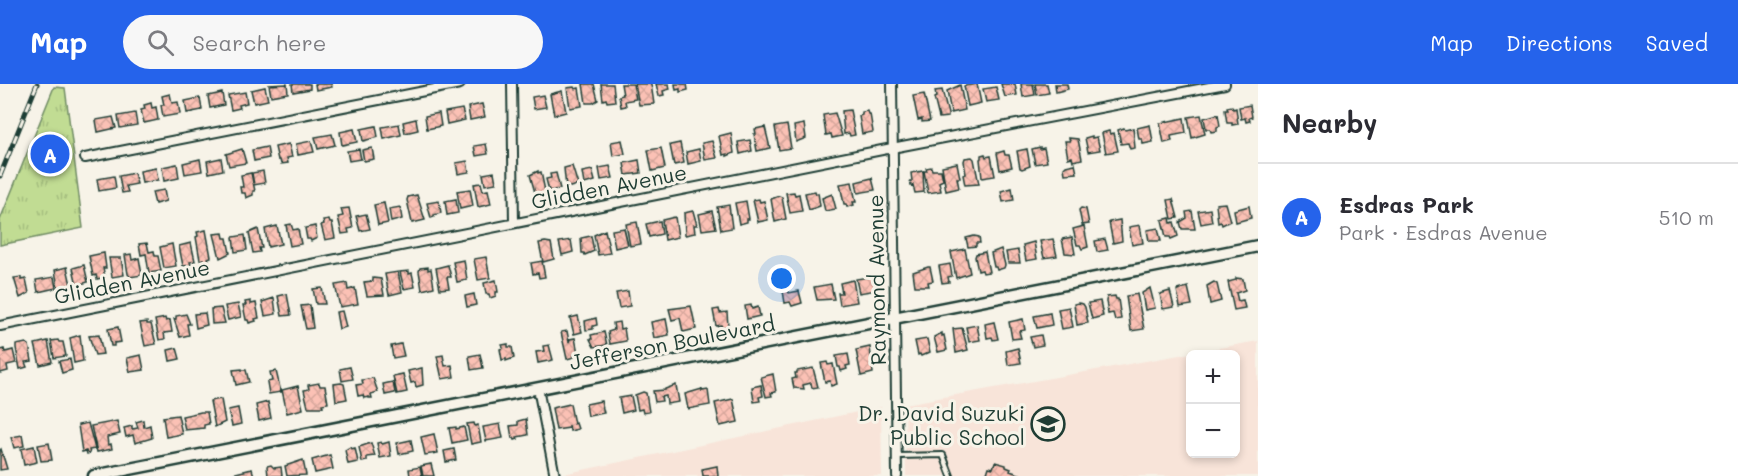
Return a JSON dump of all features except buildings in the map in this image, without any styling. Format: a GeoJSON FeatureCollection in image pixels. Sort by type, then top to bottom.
{"type":"FeatureCollection","features":[{"type":"Feature","properties":{"kind":"street"},"geometry":{"type":"LineString","coordinates":[[85,158],[460,84]]}},
{"type":"Feature","properties":{"kind":"street"},"geometry":{"type":"LineString","coordinates":[[512,84],[514,223]]}},
{"type":"Feature","properties":{"kind":"street","name":"Raymond Avenue"},"geometry":{"type":"LineString","coordinates":[[892,84],[897,476]]}},
{"type":"Feature","properties":{"kind":"street","name":"Glidden Avenue"},"geometry":{"type":"LineString","coordinates":[[0,326],[1225,84]]}},
{"type":"Feature","properties":{"kind":"street","name":"Jefferson Boulevard"},"geometry":{"type":"LineString","coordinates":[[94,476],[1258,246]]}},
{"type":"Feature","properties":{"kind":"street"},"geometry":{"type":"LineString","coordinates":[[538,388],[555,476]]}},
{"type":"Feature","properties":{"kind":"lane"},"geometry":{"type":"LineString","coordinates":[[896,456],[943,455],[951,476]]}},
{"type":"Feature","properties":{"kind":"shaded area","name":"Dr. David Suzuki Public School"},"geometry":{"type":"Polygon","coordinates":[[[1258,341],[1258,476],[906,476],[905,404],[1186,354],[1186,458],[1240,458],[1240,350],[1208,350],[1258,341]]]}},
{"type":"Feature","properties":{"kind":"shaded area"},"geometry":{"type":"Polygon","coordinates":[[[881,407],[882,476],[554,476],[881,407]]]}},
{"type":"Feature","properties":{"kind":"green space"},"geometry":{"type":"Polygon","coordinates":[[[54,87],[65,88],[83,228],[0,245],[0,220],[54,87]]]}},
{"type":"Feature","properties":{"kind":"railway"},"geometry":{"type":"LineString","coordinates":[[0,176],[37,84]]}},
{"type":"Feature","properties":{"kind":"place","name":"Esdras Park"},"geometry":{"type":"Point","coordinates":[50,154]}},
{"type":"Feature","properties":{"kind":"place","name":"Dr. David Suzuki Public School"},"geometry":{"type":"Point","coordinates":[1048,424]}}]}
